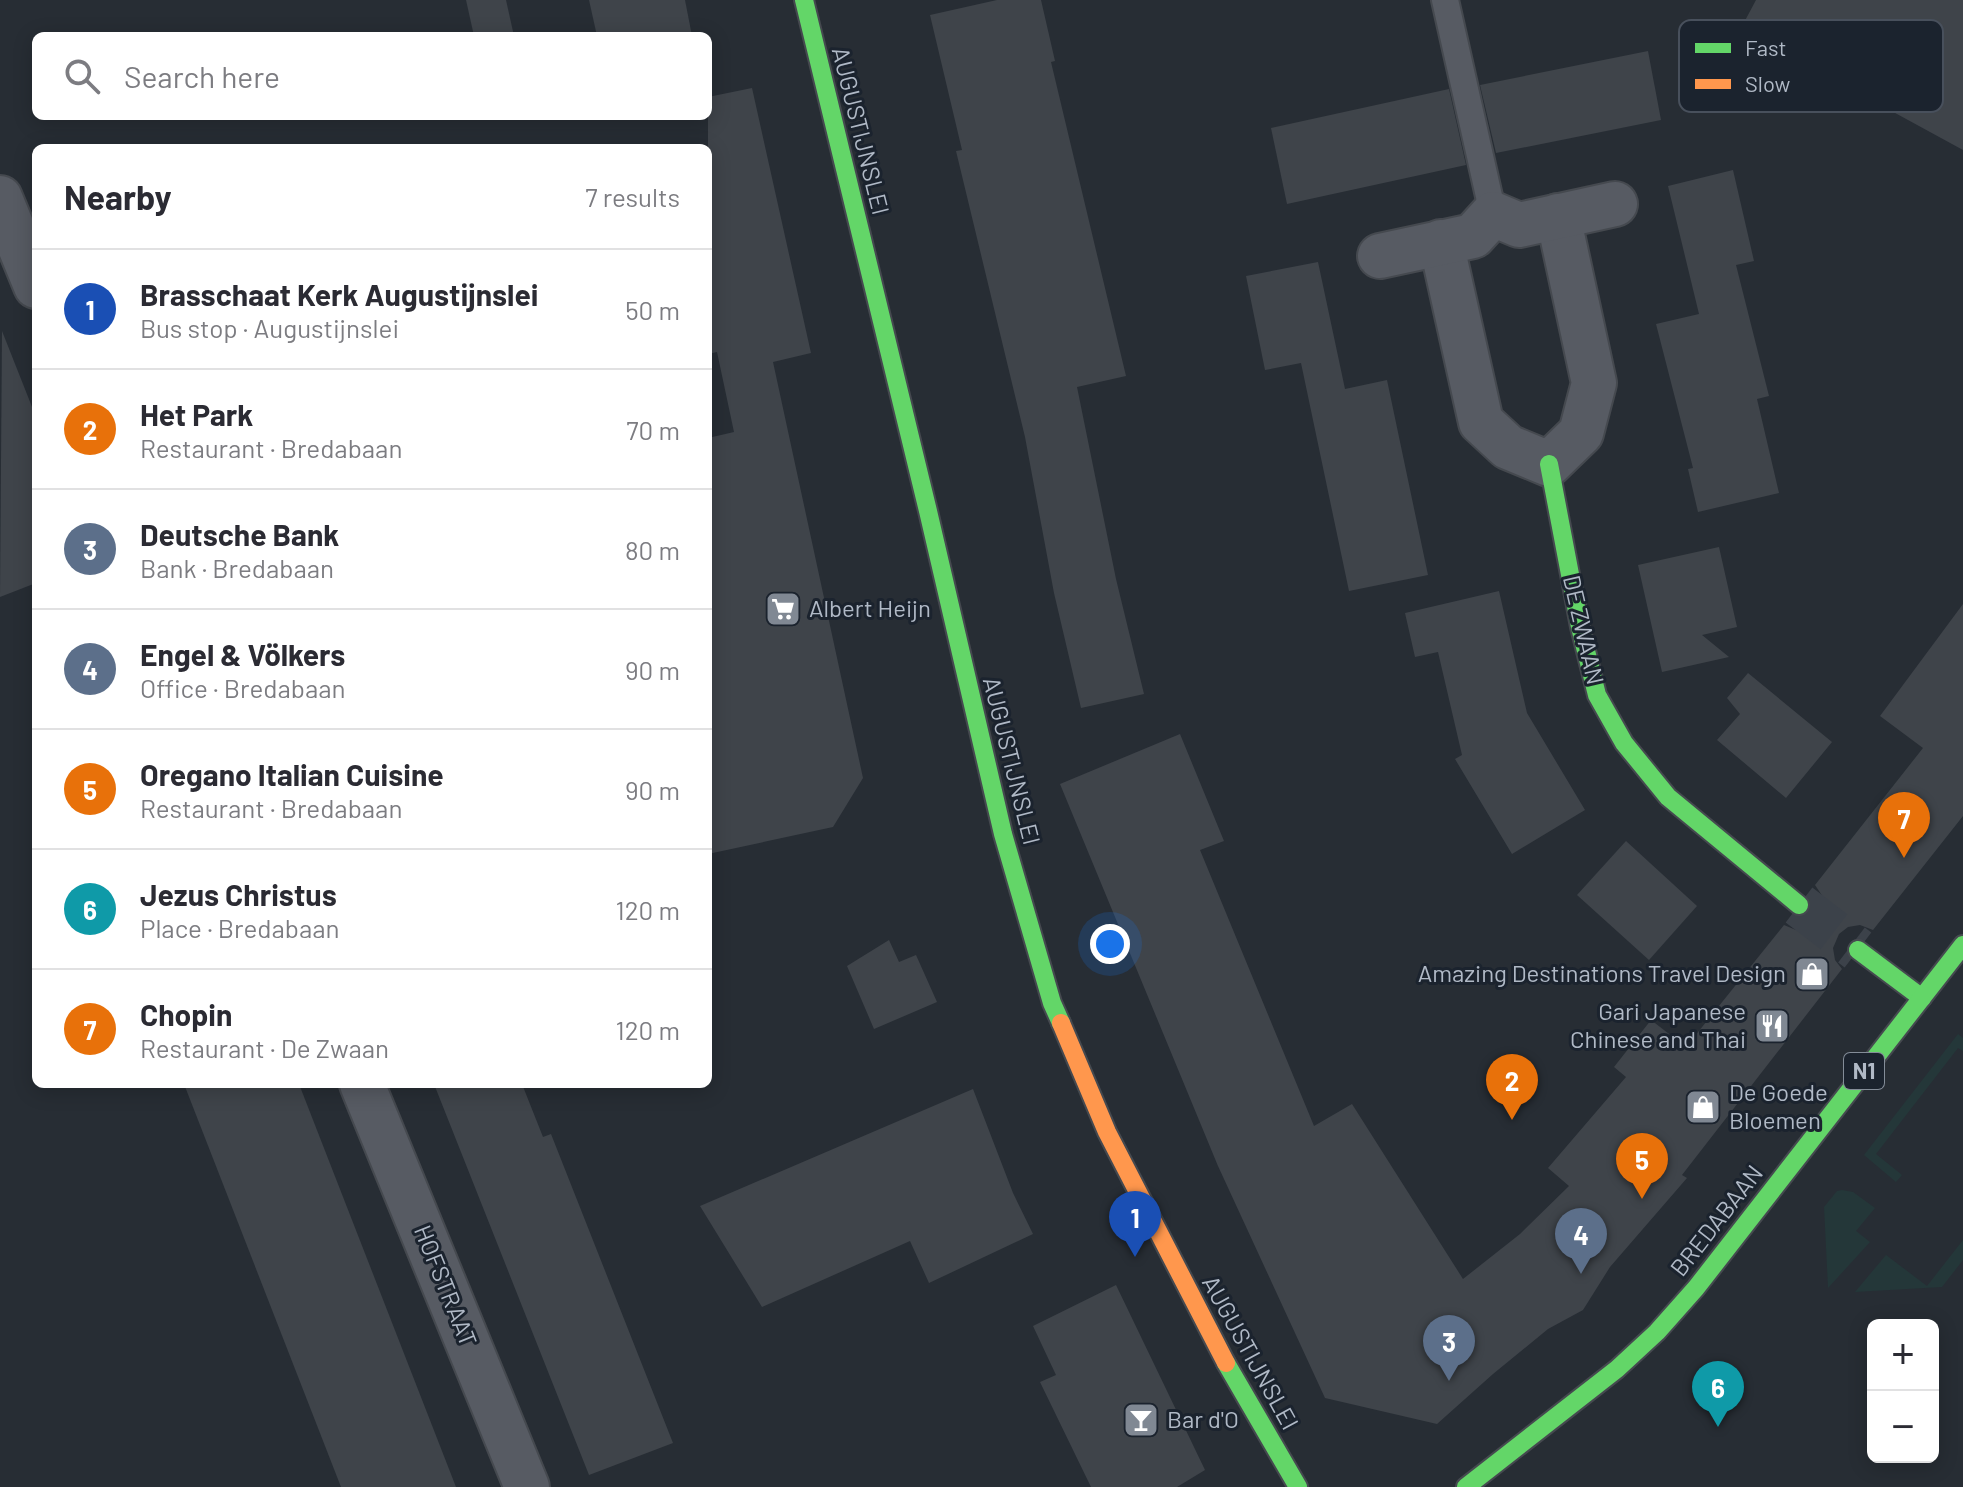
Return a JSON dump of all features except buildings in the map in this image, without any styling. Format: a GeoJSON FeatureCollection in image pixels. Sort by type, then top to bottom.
{"type":"FeatureCollection","features":[{"type":"Feature","properties":{"kind":"street","name":"AUGUSTIJNSLEI"},"geometry":{"type":"LineString","coordinates":[[804,0],[1003,834],[1052,1003],[1107,1132],[1238,1386],[1298,1487]]}},
{"type":"Feature","properties":{"kind":"street"},"geometry":{"type":"LineString","coordinates":[[0,198],[32,276]]}},
{"type":"Feature","properties":{"kind":"street"},"geometry":{"type":"LineString","coordinates":[[1380,256],[1473,236],[1493,214],[1519,225],[1615,204]]}},
{"type":"Feature","properties":{"kind":"street"},"geometry":{"type":"LineString","coordinates":[[1441,242],[1481,422],[1508,447],[1549,464],[1581,433],[1594,383],[1558,216]]}},
{"type":"Feature","properties":{"kind":"street","name":"DE ZWAAN"},"geometry":{"type":"LineString","coordinates":[[1549,464],[1580,627],[1597,695],[1624,743],[1668,797],[1799,905]]}},
{"type":"Feature","properties":{"kind":"street","name":"BREDABAAN"},"geometry":{"type":"LineString","coordinates":[[1466,1487],[1617,1369],[1657,1332],[1696,1288],[1963,945]]}},
{"type":"Feature","properties":{"kind":"street"},"geometry":{"type":"LineString","coordinates":[[1858,950],[1922,998]]}},
{"type":"Feature","properties":{"kind":"street","name":"HOFSTRAAT"},"geometry":{"type":"LineString","coordinates":[[364,1088],[527,1487]]}},
{"type":"Feature","properties":{"kind":"lane"},"geometry":{"type":"LineString","coordinates":[[1445,0],[1493,214]]}},
{"type":"Feature","properties":{"kind":"shaded area"},"geometry":{"type":"Polygon","coordinates":[[[1958,1034],[1963,1038],[1963,1051],[1958,1048],[1876,1154],[1902,1175],[1896,1182],[1864,1155],[1958,1034]]]}},
{"type":"Feature","properties":{"kind":"shaded area"},"geometry":{"type":"Polygon","coordinates":[[[1837,1191],[1853,1192],[1875,1208],[1856,1231],[1870,1242],[1828,1288],[1824,1207],[1837,1191]]]}},
{"type":"Feature","properties":{"kind":"shaded area"},"geometry":{"type":"Polygon","coordinates":[[[1963,1240],[1963,1260],[1942,1287],[1855,1292],[1886,1255],[1927,1286],[1963,1240]]]}},
{"type":"Feature","properties":{"kind":"tunnel"},"geometry":{"type":"LineString","coordinates":[[1799,905],[1858,950]]}},
{"type":"Feature","properties":{"kind":"traffic: fast"},"geometry":{"type":"LineString","coordinates":[[804,0],[1003,834],[1052,1003],[1061,1023]]}},
{"type":"Feature","properties":{"kind":"traffic: fast"},"geometry":{"type":"LineString","coordinates":[[1549,464],[1580,627],[1597,695],[1624,743],[1668,797],[1799,905]]}},
{"type":"Feature","properties":{"kind":"traffic: fast"},"geometry":{"type":"LineString","coordinates":[[1466,1487],[1617,1369],[1657,1332],[1696,1288],[1963,945]]}},
{"type":"Feature","properties":{"kind":"traffic: fast"},"geometry":{"type":"LineString","coordinates":[[1858,950],[1922,998]]}},
{"type":"Feature","properties":{"kind":"traffic: fast"},"geometry":{"type":"LineString","coordinates":[[1226,1363],[1298,1487]]}},
{"type":"Feature","properties":{"kind":"traffic: slow"},"geometry":{"type":"LineString","coordinates":[[1061,1023],[1107,1132],[1226,1363]]}},
{"type":"Feature","properties":{"kind":"place","name":"Albert Heijn"},"geometry":{"type":"Point","coordinates":[783,609]}},
{"type":"Feature","properties":{"kind":"place","name":"Chopin"},"geometry":{"type":"Point","coordinates":[1904,858]}},
{"type":"Feature","properties":{"kind":"place","name":"Amazing Destinations Travel Design"},"geometry":{"type":"Point","coordinates":[1812,974]}},
{"type":"Feature","properties":{"kind":"place","name":"Gari Japanese Chinese and Thai"},"geometry":{"type":"Point","coordinates":[1772,1026]}},
{"type":"Feature","properties":{"kind":"place","name":"De Goede Bloemen"},"geometry":{"type":"Point","coordinates":[1703,1107]}},
{"type":"Feature","properties":{"kind":"place","name":"Het Park"},"geometry":{"type":"Point","coordinates":[1512,1120]}},
{"type":"Feature","properties":{"kind":"place","name":"Oregano Italian Cuisine"},"geometry":{"type":"Point","coordinates":[1642,1199]}},
{"type":"Feature","properties":{"kind":"place","name":"Brasschaat Kerk Augustijnslei"},"geometry":{"type":"Point","coordinates":[1135,1257]}},
{"type":"Feature","properties":{"kind":"place","name":"Engel & Völkers"},"geometry":{"type":"Point","coordinates":[1581,1274]}},
{"type":"Feature","properties":{"kind":"place","name":"Deutsche Bank"},"geometry":{"type":"Point","coordinates":[1449,1381]}},
{"type":"Feature","properties":{"kind":"place","name":"Bar d'O"},"geometry":{"type":"Point","coordinates":[1141,1420]}},
{"type":"Feature","properties":{"kind":"place","name":"Jezus Christus"},"geometry":{"type":"Point","coordinates":[1718,1427]}}]}
